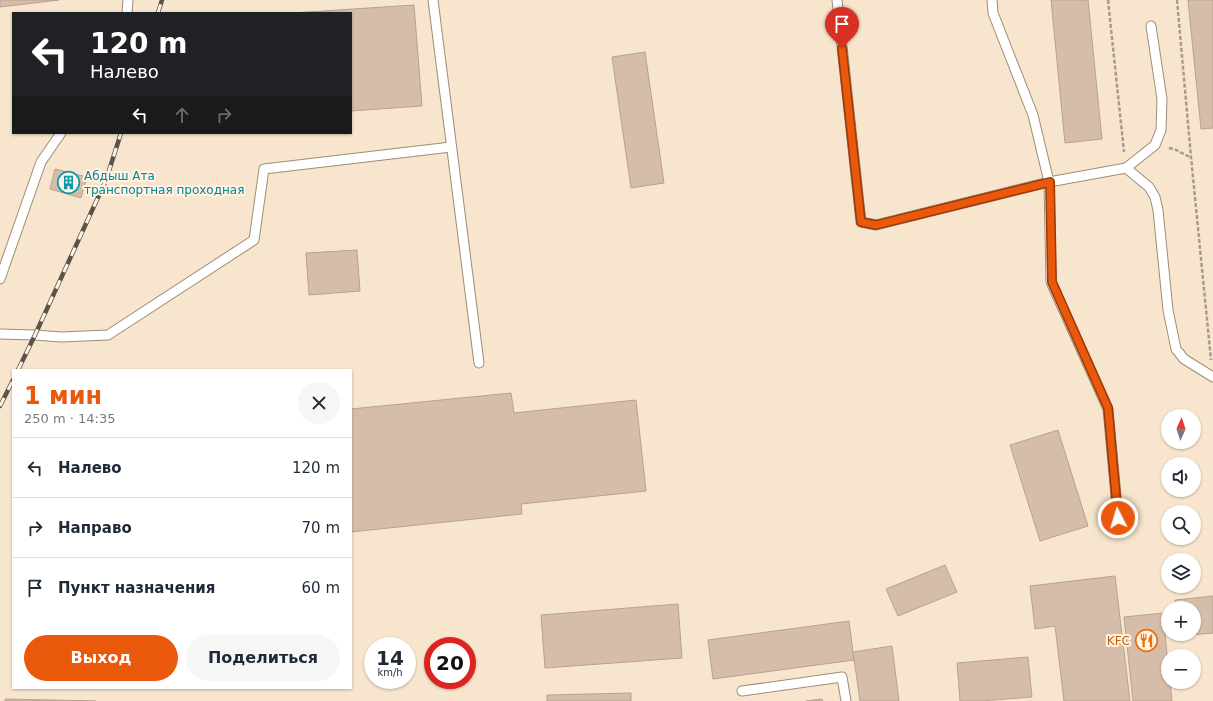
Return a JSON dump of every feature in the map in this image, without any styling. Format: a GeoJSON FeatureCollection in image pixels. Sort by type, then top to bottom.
{"type":"FeatureCollection","features":[{"type":"Feature","properties":{"kind":"lane"},"geometry":{"type":"LineString","coordinates":[[127,12],[128,0]]}},
{"type":"Feature","properties":{"kind":"lane"},"geometry":{"type":"LineString","coordinates":[[433,0],[479,363]]}},
{"type":"Feature","properties":{"kind":"lane"},"geometry":{"type":"LineString","coordinates":[[837,0],[861,222],[876,225],[1050,182],[1126,168],[1155,145],[1161,130],[1162,99],[1151,26]]}},
{"type":"Feature","properties":{"kind":"lane"},"geometry":{"type":"LineString","coordinates":[[992,0],[993,13],[1033,115],[1050,182],[1052,282],[1108,408],[1118,518]]}},
{"type":"Feature","properties":{"kind":"lane"},"geometry":{"type":"LineString","coordinates":[[0,279],[41,162],[60,134]]}},
{"type":"Feature","properties":{"kind":"lane"},"geometry":{"type":"LineString","coordinates":[[0,334],[35,334],[61,337],[108,335],[254,240],[264,169],[451,147]]}},
{"type":"Feature","properties":{"kind":"lane"},"geometry":{"type":"LineString","coordinates":[[1126,168],[1149,187],[1155,197],[1158,210],[1168,310],[1176,349],[1184,359],[1213,377]]}},
{"type":"Feature","properties":{"kind":"lane"},"geometry":{"type":"LineString","coordinates":[[742,692],[842,677],[846,701]]}},
{"type":"Feature","properties":{"kind":"path"},"geometry":{"type":"LineString","coordinates":[[1108,0],[1126,168]]}},
{"type":"Feature","properties":{"kind":"path"},"geometry":{"type":"LineString","coordinates":[[1177,0],[1213,377]]}},
{"type":"Feature","properties":{"kind":"path"},"geometry":{"type":"LineString","coordinates":[[1155,145],[1174,149],[1191,157]]}},
{"type":"Feature","properties":{"kind":"building"},"geometry":{"type":"Polygon","coordinates":[[[0,0],[59,0],[0,7],[0,0]]]}},
{"type":"Feature","properties":{"kind":"building"},"geometry":{"type":"Polygon","coordinates":[[[1051,0],[1088,0],[1102,139],[1065,143],[1051,0]]]}},
{"type":"Feature","properties":{"kind":"building"},"geometry":{"type":"Polygon","coordinates":[[[1188,0],[1213,0],[1213,128],[1201,129],[1188,0]]]}},
{"type":"Feature","properties":{"kind":"building"},"geometry":{"type":"Polygon","coordinates":[[[414,5],[422,106],[352,111],[352,12],[307,12],[414,5]]]}},
{"type":"Feature","properties":{"kind":"building"},"geometry":{"type":"Polygon","coordinates":[[[645,52],[664,183],[631,188],[612,57],[645,52]]]}},
{"type":"Feature","properties":{"kind":"building","name":"Абдыш Ата транспортная проходная"},"geometry":{"type":"Polygon","coordinates":[[[55,169],[87,177],[81,198],[50,189],[55,169]]]}},
{"type":"Feature","properties":{"kind":"building"},"geometry":{"type":"Polygon","coordinates":[[[357,250],[360,291],[309,295],[306,253],[357,250]]]}},
{"type":"Feature","properties":{"kind":"building"},"geometry":{"type":"Polygon","coordinates":[[[511,393],[514,413],[636,400],[646,491],[521,504],[522,514],[352,532],[352,409],[511,393]]]}},
{"type":"Feature","properties":{"kind":"building"},"geometry":{"type":"Polygon","coordinates":[[[1058,430],[1088,526],[1040,541],[1010,445],[1058,430]]]}},
{"type":"Feature","properties":{"kind":"building"},"geometry":{"type":"Polygon","coordinates":[[[945,565],[957,592],[898,616],[886,589],[945,565]]]}},
{"type":"Feature","properties":{"kind":"building"},"geometry":{"type":"Polygon","coordinates":[[[1115,576],[1130,701],[1064,701],[1055,626],[1035,629],[1030,586],[1115,576]]]}},
{"type":"Feature","properties":{"kind":"building"},"geometry":{"type":"Polygon","coordinates":[[[1213,596],[1213,633],[1201,634],[1201,601],[1175,600],[1213,596]]]}},
{"type":"Feature","properties":{"kind":"building"},"geometry":{"type":"Polygon","coordinates":[[[678,604],[682,658],[545,668],[541,615],[678,604]]]}},
{"type":"Feature","properties":{"kind":"building","name":"KFC"},"geometry":{"type":"Polygon","coordinates":[[[1161,613],[1161,641],[1166,641],[1166,649],[1161,649],[1161,689],[1171,689],[1172,701],[1133,701],[1124,617],[1161,613]]]}},
{"type":"Feature","properties":{"kind":"building"},"geometry":{"type":"Polygon","coordinates":[[[849,621],[854,660],[713,679],[708,640],[849,621]]]}},
{"type":"Feature","properties":{"kind":"building"},"geometry":{"type":"Polygon","coordinates":[[[892,646],[899,701],[860,701],[853,652],[892,646]]]}},
{"type":"Feature","properties":{"kind":"building"},"geometry":{"type":"Polygon","coordinates":[[[1028,657],[1032,697],[960,701],[957,663],[1028,657]]]}},
{"type":"Feature","properties":{"kind":"building"},"geometry":{"type":"Polygon","coordinates":[[[631,693],[631,701],[547,701],[547,695],[631,693]]]}},
{"type":"Feature","properties":{"kind":"building"},"geometry":{"type":"Polygon","coordinates":[[[5,699],[96,701],[5,701],[5,699]]]}},
{"type":"Feature","properties":{"kind":"building"},"geometry":{"type":"Polygon","coordinates":[[[822,699],[823,701],[806,701],[822,699]]]}},
{"type":"Feature","properties":{"kind":"railway"},"geometry":{"type":"LineString","coordinates":[[158,12],[162,0]]}},
{"type":"Feature","properties":{"kind":"railway"},"geometry":{"type":"LineString","coordinates":[[18,369],[106,180],[121,134]]}},
{"type":"Feature","properties":{"kind":"railway"},"geometry":{"type":"LineString","coordinates":[[0,406],[12,382]]}},
{"type":"Feature","properties":{"kind":"place","name":"Абдыш Ата транспортная проходная"},"geometry":{"type":"Point","coordinates":[68,183]}},
{"type":"Feature","properties":{"kind":"place","name":"KFC"},"geometry":{"type":"Point","coordinates":[1146,641]}},
{"type":"Feature","properties":{"kind":"route"},"geometry":{"type":"LineString","coordinates":[[842,48],[861,222],[876,225],[1050,182],[1052,282],[1108,408],[1118,518]]}}]}
